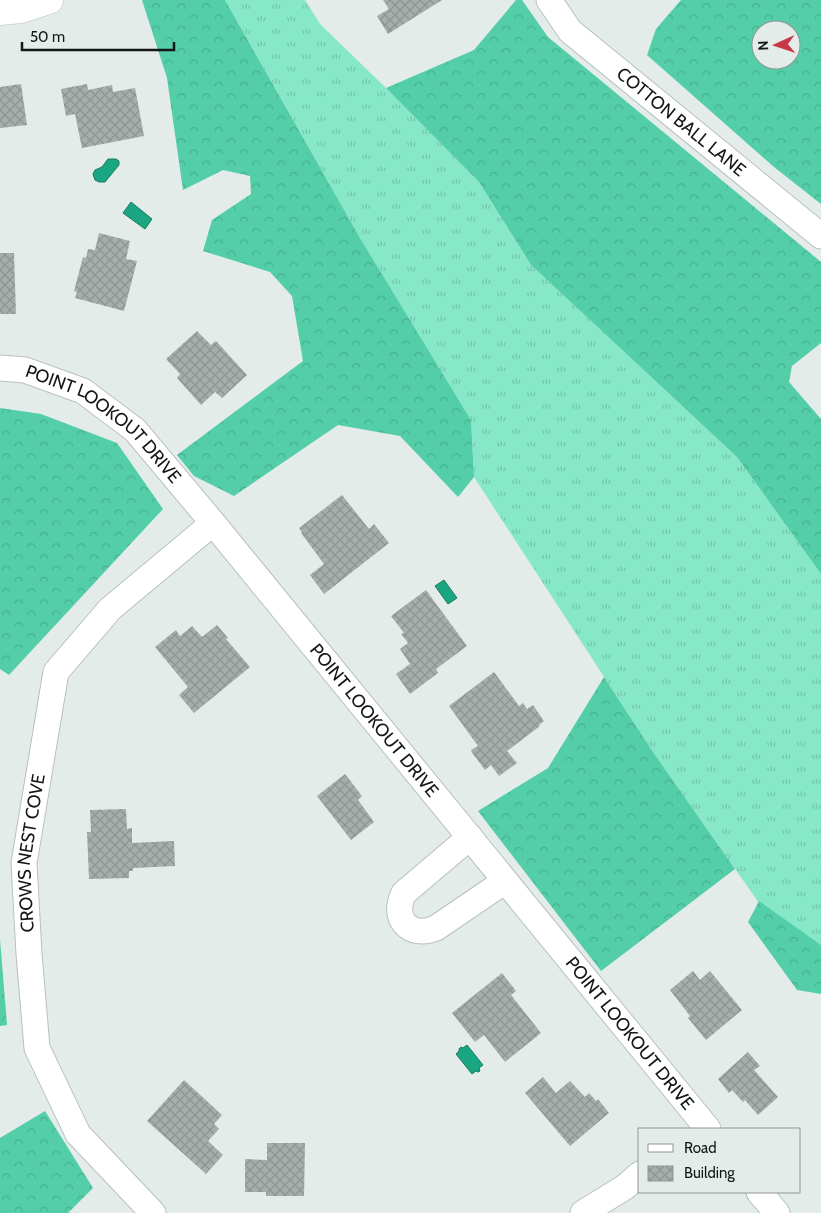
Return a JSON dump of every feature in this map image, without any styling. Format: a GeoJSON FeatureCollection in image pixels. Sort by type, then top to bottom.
{"type":"FeatureCollection","features":[{"type":"Feature","properties":{"kind":"street"},"geometry":{"type":"LineString","coordinates":[[0,11],[21,9],[50,0]]}},
{"type":"Feature","properties":{"kind":"street","name":"COTTON BALL LANE"},"geometry":{"type":"LineString","coordinates":[[549,0],[570,31],[821,236]]}},
{"type":"Feature","properties":{"kind":"street","name":"POINT LOOKOUT DRIVE"},"geometry":{"type":"LineString","coordinates":[[0,368],[25,370],[83,390],[135,430],[470,837],[700,1126]]}},
{"type":"Feature","properties":{"kind":"street","name":"CROWS NEST COVE"},"geometry":{"type":"LineString","coordinates":[[153,1213],[78,1134],[37,1048],[24,863],[56,672],[110,609],[212,523]]}},
{"type":"Feature","properties":{"kind":"street"},"geometry":{"type":"LineString","coordinates":[[470,837],[404,893],[400,900],[399,908],[400,917],[405,924],[420,932],[436,928],[505,881]]}},
{"type":"Feature","properties":{"kind":"street"},"geometry":{"type":"LineString","coordinates":[[583,1213],[625,1187],[638,1176]]}},
{"type":"Feature","properties":{"kind":"street"},"geometry":{"type":"LineString","coordinates":[[761,1193],[777,1213]]}},
{"type":"Feature","properties":{"kind":"green space"},"geometry":{"type":"Polygon","coordinates":[[[142,0],[225,0],[360,238],[471,420],[474,477],[458,497],[400,436],[338,425],[234,496],[194,476],[177,455],[303,361],[292,296],[270,272],[203,251],[212,220],[251,194],[250,176],[223,170],[183,190],[167,78],[142,0]]]}},
{"type":"Feature","properties":{"kind":"green space"},"geometry":{"type":"Polygon","coordinates":[[[225,0],[305,0],[320,24],[479,182],[531,265],[737,457],[821,574],[821,945],[759,903],[651,749],[474,477],[471,420],[360,238],[225,0]]]}},
{"type":"Feature","properties":{"kind":"green space"},"geometry":{"type":"Polygon","coordinates":[[[516,0],[522,0],[548,37],[821,262],[821,343],[792,366],[789,382],[821,419],[821,574],[737,457],[531,265],[479,182],[386,88],[474,50],[516,0]]]}},
{"type":"Feature","properties":{"kind":"green space"},"geometry":{"type":"Polygon","coordinates":[[[681,0],[821,0],[821,204],[774,167],[647,55],[656,29],[681,0]]]}},
{"type":"Feature","properties":{"kind":"green space"},"geometry":{"type":"Polygon","coordinates":[[[0,408],[41,414],[117,443],[163,509],[9,675],[0,669],[0,408]]]}},
{"type":"Feature","properties":{"kind":"green space"},"geometry":{"type":"Polygon","coordinates":[[[604,677],[651,749],[735,869],[601,971],[478,811],[548,768],[604,677]]]}},
{"type":"Feature","properties":{"kind":"green space"},"geometry":{"type":"Polygon","coordinates":[[[759,901],[821,945],[821,994],[797,990],[748,922],[759,901]]]}},
{"type":"Feature","properties":{"kind":"green space"},"geometry":{"type":"Polygon","coordinates":[[[0,939],[7,1025],[0,1026],[0,939]]]}},
{"type":"Feature","properties":{"kind":"green space"},"geometry":{"type":"Polygon","coordinates":[[[45,1111],[93,1188],[68,1213],[0,1213],[0,1138],[45,1111]]]}},
{"type":"Feature","properties":{"kind":"shaded area"},"geometry":{"type":"Polygon","coordinates":[[[108,159],[116,159],[119,161],[119,165],[105,182],[95,180],[93,174],[95,170],[102,167],[108,159]]]}},
{"type":"Feature","properties":{"kind":"shaded area"},"geometry":{"type":"Polygon","coordinates":[[[131,202],[152,219],[145,229],[123,213],[131,202]]]}},
{"type":"Feature","properties":{"kind":"shaded area"},"geometry":{"type":"Polygon","coordinates":[[[444,580],[457,598],[448,604],[435,586],[444,580]]]}},
{"type":"Feature","properties":{"kind":"shaded area"},"geometry":{"type":"Polygon","coordinates":[[[467,1045],[483,1065],[479,1068],[480,1071],[472,1074],[456,1054],[461,1047],[463,1048],[467,1045]]]}},
{"type":"Feature","properties":{"kind":"building"},"geometry":{"type":"Polygon","coordinates":[[[383,0],[442,0],[388,34],[377,16],[389,9],[383,0]]]}},
{"type":"Feature","properties":{"kind":"building"},"geometry":{"type":"Polygon","coordinates":[[[21,84],[27,125],[0,128],[0,87],[21,84]]]}},
{"type":"Feature","properties":{"kind":"building"},"geometry":{"type":"Polygon","coordinates":[[[87,84],[88,90],[112,85],[113,92],[135,88],[144,136],[82,148],[75,114],[66,116],[61,89],[87,84]]]}},
{"type":"Feature","properties":{"kind":"building"},"geometry":{"type":"Polygon","coordinates":[[[99,233],[130,241],[126,259],[137,261],[124,311],[75,298],[77,292],[74,291],[83,257],[86,258],[88,249],[95,250],[99,233]]]}},
{"type":"Feature","properties":{"kind":"building"},"geometry":{"type":"Polygon","coordinates":[[[0,253],[14,253],[16,314],[0,314],[0,253]]]}},
{"type":"Feature","properties":{"kind":"building"},"geometry":{"type":"Polygon","coordinates":[[[197,331],[211,345],[216,341],[247,375],[222,398],[215,392],[201,405],[177,378],[180,374],[166,359],[197,331]]]}},
{"type":"Feature","properties":{"kind":"building"},"geometry":{"type":"Polygon","coordinates":[[[342,495],[369,529],[374,524],[389,543],[324,594],[310,575],[324,564],[299,528],[342,495]]]}},
{"type":"Feature","properties":{"kind":"building"},"geometry":{"type":"Polygon","coordinates":[[[426,590],[467,646],[436,669],[438,673],[410,694],[396,674],[410,664],[400,649],[408,643],[401,634],[404,633],[391,616],[426,590]]]}},
{"type":"Feature","properties":{"kind":"building"},"geometry":{"type":"Polygon","coordinates":[[[217,625],[228,638],[226,639],[250,667],[194,713],[179,695],[188,687],[155,647],[176,630],[180,636],[192,626],[202,637],[217,625]]]}},
{"type":"Feature","properties":{"kind":"building"},"geometry":{"type":"Polygon","coordinates":[[[494,672],[519,706],[523,703],[527,709],[533,705],[544,721],[507,751],[517,763],[499,776],[491,765],[485,770],[473,754],[471,750],[478,746],[449,706],[494,672]]]}},
{"type":"Feature","properties":{"kind":"building"},"geometry":{"type":"Polygon","coordinates":[[[345,774],[362,796],[358,800],[374,822],[351,840],[317,796],[345,774]]]}},
{"type":"Feature","properties":{"kind":"building"},"geometry":{"type":"Polygon","coordinates":[[[126,809],[127,829],[132,828],[132,843],[174,841],[175,866],[133,868],[133,871],[129,871],[129,878],[89,879],[87,832],[91,832],[90,810],[126,809]]]}},
{"type":"Feature","properties":{"kind":"building"},"geometry":{"type":"Polygon","coordinates":[[[693,971],[700,980],[710,971],[742,1010],[706,1040],[688,1018],[690,1016],[670,990],[693,971]]]}},
{"type":"Feature","properties":{"kind":"building"},"geometry":{"type":"Polygon","coordinates":[[[502,973],[516,991],[511,995],[541,1033],[505,1062],[484,1035],[475,1042],[452,1013],[502,973]]]}},
{"type":"Feature","properties":{"kind":"building"},"geometry":{"type":"Polygon","coordinates":[[[748,1052],[760,1066],[754,1070],[778,1097],[758,1115],[745,1100],[743,1102],[732,1090],[729,1093],[718,1079],[748,1052]]]}},
{"type":"Feature","properties":{"kind":"building"},"geometry":{"type":"Polygon","coordinates":[[[543,1077],[556,1093],[570,1081],[585,1097],[589,1093],[596,1101],[598,1099],[609,1113],[570,1146],[525,1093],[543,1077]]]}},
{"type":"Feature","properties":{"kind":"building"},"geometry":{"type":"Polygon","coordinates":[[[184,1080],[222,1115],[214,1124],[219,1129],[208,1141],[223,1155],[206,1174],[147,1121],[184,1080]]]}},
{"type":"Feature","properties":{"kind":"building"},"geometry":{"type":"Polygon","coordinates":[[[267,1143],[305,1143],[304,1196],[266,1196],[266,1192],[245,1192],[245,1159],[267,1160],[267,1143]]]}}]}
